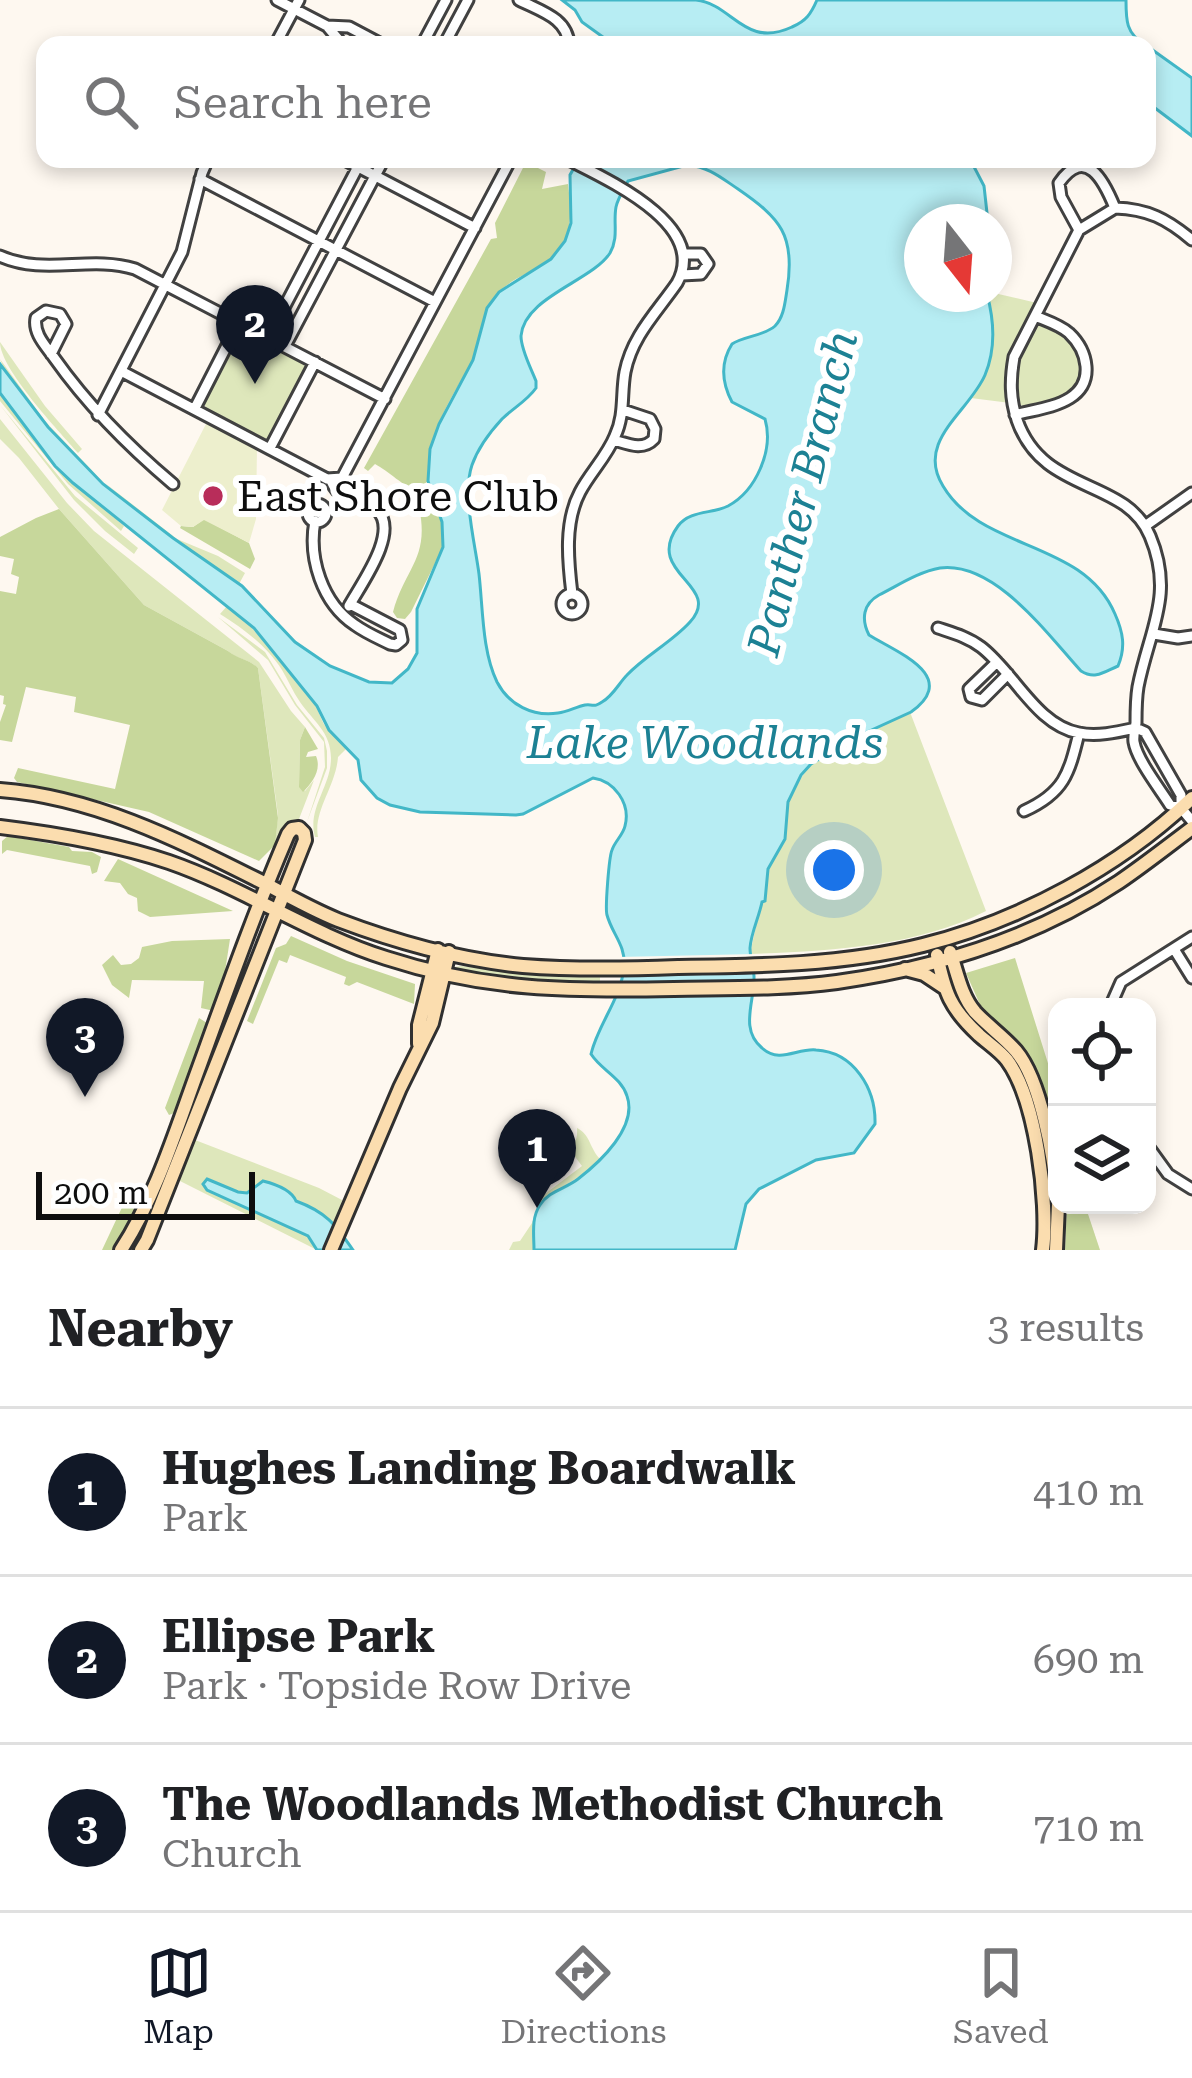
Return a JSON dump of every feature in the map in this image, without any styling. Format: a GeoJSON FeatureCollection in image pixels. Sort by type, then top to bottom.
{"type":"FeatureCollection","features":[{"type":"Feature","properties":{"kind":"main road"},"geometry":{"type":"LineString","coordinates":[[0,790],[28,792],[120,815],[336,919],[444,951],[521,966],[599,969],[767,965],[853,957],[940,940],[1003,918],[1069,885],[1139,841],[1186,803]]}},
{"type":"Feature","properties":{"kind":"main road"},"geometry":{"type":"LineString","coordinates":[[0,827],[113,846],[172,863],[329,937],[437,973],[518,987],[600,991],[835,982],[945,959],[1011,937],[1080,905],[1129,875],[1192,825]]}},
{"type":"Feature","properties":{"kind":"main road"},"geometry":{"type":"LineString","coordinates":[[121,1250],[140,1218],[167,1152],[266,885],[290,831],[299,828],[305,838],[141,1250]]}},
{"type":"Feature","properties":{"kind":"main road"},"geometry":{"type":"LineString","coordinates":[[280,852],[297,859]]}},
{"type":"Feature","properties":{"kind":"main road"},"geometry":{"type":"LineString","coordinates":[[940,940],[965,999],[1018,1053],[1047,1164],[1043,1250]]}},
{"type":"Feature","properties":{"kind":"main road"},"geometry":{"type":"LineString","coordinates":[[331,1250],[418,1046],[419,1025],[444,951]]}},
{"type":"Feature","properties":{"kind":"main road"},"geometry":{"type":"LineString","coordinates":[[945,959],[952,1006],[1007,1060],[1029,1094]]}},
{"type":"Feature","properties":{"kind":"main road"},"geometry":{"type":"LineString","coordinates":[[903,969],[924,974],[946,988]]}},
{"type":"Feature","properties":{"kind":"main road"},"geometry":{"type":"LineString","coordinates":[[1057,1250],[1058,1214]]}},
{"type":"Feature","properties":{"kind":"street"},"geometry":{"type":"LineString","coordinates":[[278,0],[297,4],[335,36]]}},
{"type":"Feature","properties":{"kind":"street"},"geometry":{"type":"LineString","coordinates":[[427,36],[446,0]]}},
{"type":"Feature","properties":{"kind":"street"},"geometry":{"type":"LineString","coordinates":[[449,36],[468,0]]}},
{"type":"Feature","properties":{"kind":"street"},"geometry":{"type":"LineString","coordinates":[[519,0],[562,24],[569,36]]}},
{"type":"Feature","properties":{"kind":"street"},"geometry":{"type":"LineString","coordinates":[[279,36],[297,4]]}},
{"type":"Feature","properties":{"kind":"street"},"geometry":{"type":"LineString","coordinates":[[327,26],[351,28],[366,36]]}},
{"type":"Feature","properties":{"kind":"street"},"geometry":{"type":"LineString","coordinates":[[98,415],[182,252],[204,168]]}},
{"type":"Feature","properties":{"kind":"street"},"geometry":{"type":"LineString","coordinates":[[268,338],[357,168]]}},
{"type":"Feature","properties":{"kind":"street"},"geometry":{"type":"LineString","coordinates":[[366,168],[475,228]]}},
{"type":"Feature","properties":{"kind":"street"},"geometry":{"type":"LineString","coordinates":[[285,346],[379,168]]}},
{"type":"Feature","properties":{"kind":"street"},"geometry":{"type":"LineString","coordinates":[[336,480],[385,399],[506,168]]}},
{"type":"Feature","properties":{"kind":"street"},"geometry":{"type":"LineString","coordinates":[[572,594],[569,536],[575,502],[614,440],[631,350],[682,275],[683,254],[661,217],[643,201],[581,168]]}},
{"type":"Feature","properties":{"kind":"street"},"geometry":{"type":"LineString","coordinates":[[1076,168],[1059,183],[1078,230]]}},
{"type":"Feature","properties":{"kind":"street"},"geometry":{"type":"LineString","coordinates":[[1090,168],[1099,174],[1115,208]]}},
{"type":"Feature","properties":{"kind":"street"},"geometry":{"type":"LineString","coordinates":[[200,179],[435,302]]}},
{"type":"Feature","properties":{"kind":"street"},"geometry":{"type":"LineString","coordinates":[[1192,240],[1150,212],[1115,208],[1078,230],[1014,357],[1010,388],[1024,439],[1039,459],[1118,502],[1145,526],[1155,548],[1162,578],[1160,610],[1138,687],[1134,742],[1170,806],[1186,803],[1192,825]]}},
{"type":"Feature","properties":{"kind":"street"},"geometry":{"type":"LineString","coordinates":[[682,275],[701,274],[708,264],[701,254],[683,254]]}},
{"type":"Feature","properties":{"kind":"street"},"geometry":{"type":"LineString","coordinates":[[0,256],[37,266],[116,264],[135,269],[385,399]]}},
{"type":"Feature","properties":{"kind":"street"},"geometry":{"type":"LineString","coordinates":[[51,354],[66,324],[60,314],[49,311],[37,316],[34,326],[51,354],[98,415],[173,484]]}},
{"type":"Feature","properties":{"kind":"street"},"geometry":{"type":"LineString","coordinates":[[1015,415],[1061,403],[1076,394],[1086,378],[1084,355],[1076,341],[1060,327],[1035,316]]}},
{"type":"Feature","properties":{"kind":"street"},"geometry":{"type":"LineString","coordinates":[[195,408],[239,322]]}},
{"type":"Feature","properties":{"kind":"street"},"geometry":{"type":"LineString","coordinates":[[270,448],[315,362]]}},
{"type":"Feature","properties":{"kind":"street"},"geometry":{"type":"LineString","coordinates":[[121,370],[336,480],[380,513],[385,537],[344,616]]}},
{"type":"Feature","properties":{"kind":"street"},"geometry":{"type":"LineString","coordinates":[[614,440],[646,446],[654,439],[656,428],[650,419],[623,410]]}},
{"type":"Feature","properties":{"kind":"street"},"geometry":{"type":"LineString","coordinates":[[1145,526],[1192,494]]}},
{"type":"Feature","properties":{"kind":"street"},"geometry":{"type":"LineString","coordinates":[[315,521],[312,549],[316,567],[334,604],[353,625],[390,644],[402,640],[398,628],[350,604]]}},
{"type":"Feature","properties":{"kind":"street"},"geometry":{"type":"LineString","coordinates":[[938,628],[967,638],[997,662],[1045,714],[1078,734],[1136,728]]}},
{"type":"Feature","properties":{"kind":"street"},"geometry":{"type":"LineString","coordinates":[[1154,634],[1192,636]]}},
{"type":"Feature","properties":{"kind":"street"},"geometry":{"type":"LineString","coordinates":[[997,662],[969,689],[971,697],[982,700],[1008,674]]}},
{"type":"Feature","properties":{"kind":"street"},"geometry":{"type":"LineString","coordinates":[[1024,811],[1059,788],[1071,766],[1078,734]]}},
{"type":"Feature","properties":{"kind":"street"},"geometry":{"type":"LineString","coordinates":[[1114,998],[1121,982],[1192,937]]}},
{"type":"Feature","properties":{"kind":"street"},"geometry":{"type":"LineString","coordinates":[[1174,949],[1192,978]]}},
{"type":"Feature","properties":{"kind":"street"},"geometry":{"type":"LineString","coordinates":[[1156,1157],[1168,1174],[1192,1189]]}},
{"type":"Feature","properties":{"kind":"green space"},"geometry":{"type":"Polygon","coordinates":[[[523,168],[546,172],[542,189],[568,184],[570,220],[565,241],[551,259],[504,287],[489,306],[472,363],[436,431],[428,481],[416,491],[375,464],[368,471],[364,468],[491,239],[497,238],[495,223],[523,168]]]}},
{"type":"Feature","properties":{"kind":"green space"},"geometry":{"type":"Polygon","coordinates":[[[1012,297],[1037,303],[1031,318],[1067,336],[1081,359],[1079,383],[1057,400],[1027,408],[963,397],[975,312],[1012,312],[1012,297]]]}},
{"type":"Feature","properties":{"kind":"green space"},"geometry":{"type":"Polygon","coordinates":[[[245,330],[307,366],[267,439],[208,412],[203,401],[236,336],[245,330]]]}},
{"type":"Feature","properties":{"kind":"green space"},"geometry":{"type":"Polygon","coordinates":[[[0,342],[82,449],[78,453],[20,383],[0,342]]]}},
{"type":"Feature","properties":{"kind":"green space"},"geometry":{"type":"Polygon","coordinates":[[[0,359],[45,421],[97,476],[54,433],[31,406],[0,359]]]}},
{"type":"Feature","properties":{"kind":"green space"},"geometry":{"type":"Polygon","coordinates":[[[0,393],[55,466],[124,526],[121,531],[68,484],[0,401],[0,393]]]}},
{"type":"Feature","properties":{"kind":"green space"},"geometry":{"type":"Polygon","coordinates":[[[0,405],[75,496],[138,548],[134,554],[74,500],[0,405]]]}},
{"type":"Feature","properties":{"kind":"green space"},"geometry":{"type":"Polygon","coordinates":[[[0,419],[94,531],[259,662],[305,727],[300,740],[299,784],[305,791],[314,780],[299,819],[285,825],[275,845],[278,815],[258,668],[144,605],[0,439],[0,419]]]}},
{"type":"Feature","properties":{"kind":"green space","name":"East Shore Club"},"geometry":{"type":"Polygon","coordinates":[[[208,420],[257,446],[256,519],[249,543],[204,520],[193,527],[181,526],[162,510],[208,420]]]}},
{"type":"Feature","properties":{"kind":"green space"},"geometry":{"type":"Polygon","coordinates":[[[106,484],[177,539],[245,573],[239,584],[155,524],[106,484]]]}},
{"type":"Feature","properties":{"kind":"green space"},"geometry":{"type":"Polygon","coordinates":[[[430,495],[442,522],[443,547],[411,612],[405,619],[397,618],[393,612],[419,551],[419,507],[430,495]]]}},
{"type":"Feature","properties":{"kind":"green space"},"geometry":{"type":"Polygon","coordinates":[[[59,509],[144,605],[258,668],[278,818],[275,845],[259,861],[149,812],[14,778],[18,768],[115,789],[130,725],[74,712],[76,697],[26,687],[12,742],[0,740],[6,705],[0,695],[0,591],[16,594],[19,577],[11,574],[14,559],[0,556],[0,537],[59,509]]]}},
{"type":"Feature","properties":{"kind":"green space"},"geometry":{"type":"Polygon","coordinates":[[[204,519],[249,543],[255,559],[250,569],[180,528],[193,527],[204,519]]]}},
{"type":"Feature","properties":{"kind":"green space"},"geometry":{"type":"Polygon","coordinates":[[[228,605],[272,651],[326,727],[347,748],[338,757],[319,818],[318,837],[314,816],[330,769],[328,741],[269,653],[220,614],[228,605]]]}},
{"type":"Feature","properties":{"kind":"green space"},"geometry":{"type":"Polygon","coordinates":[[[218,617],[265,652],[324,738],[327,768],[307,822],[325,767],[324,742],[295,705],[268,660],[218,617]]]}},
{"type":"Feature","properties":{"kind":"green space"},"geometry":{"type":"Polygon","coordinates":[[[910,712],[986,911],[901,940],[750,954],[768,869],[785,839],[793,789],[811,764],[840,746],[845,735],[854,738],[910,712]]]}},
{"type":"Feature","properties":{"kind":"green space"},"geometry":{"type":"Polygon","coordinates":[[[305,727],[318,749],[306,757],[316,756],[318,766],[303,792],[299,787],[300,740],[305,727]]]}},
{"type":"Feature","properties":{"kind":"green space"},"geometry":{"type":"Polygon","coordinates":[[[8,836],[92,852],[101,857],[97,872],[92,874],[90,866],[7,850],[2,854],[2,841],[8,836]]]}},
{"type":"Feature","properties":{"kind":"green space"},"geometry":{"type":"Polygon","coordinates":[[[118,859],[233,911],[150,917],[138,911],[137,898],[120,883],[104,881],[118,859]]]}},
{"type":"Feature","properties":{"kind":"green space"},"geometry":{"type":"Polygon","coordinates":[[[291,936],[415,984],[414,1004],[357,982],[349,986],[344,984],[346,977],[290,955],[287,963],[279,960],[253,1024],[247,1021],[276,948],[291,936]]]}},
{"type":"Feature","properties":{"kind":"green space"},"geometry":{"type":"Polygon","coordinates":[[[230,939],[214,1011],[201,1008],[204,981],[132,980],[129,998],[112,985],[102,965],[113,955],[121,965],[131,964],[142,947],[230,939]]]}},
{"type":"Feature","properties":{"kind":"green space"},"geometry":{"type":"Polygon","coordinates":[[[1015,958],[1048,1063],[1048,1109],[1038,1075],[1022,1046],[981,1007],[966,973],[1015,958]]]}},
{"type":"Feature","properties":{"kind":"green space"},"geometry":{"type":"Polygon","coordinates":[[[454,967],[600,974],[600,985],[501,980],[457,972],[454,967]]]}},
{"type":"Feature","properties":{"kind":"green space"},"geometry":{"type":"Polygon","coordinates":[[[199,1018],[208,1028],[177,1112],[169,1115],[165,1108],[199,1018]]]}},
{"type":"Feature","properties":{"kind":"green space"},"geometry":{"type":"Polygon","coordinates":[[[577,1128],[600,1159],[545,1202],[535,1228],[534,1250],[509,1250],[532,1223],[541,1197],[582,1166],[573,1154],[562,1151],[574,1142],[577,1128]]]}},
{"type":"Feature","properties":{"kind":"green space"},"geometry":{"type":"Polygon","coordinates":[[[195,1140],[342,1200],[340,1214],[317,1250],[178,1180],[195,1140]]]}},
{"type":"Feature","properties":{"kind":"green space"},"geometry":{"type":"Polygon","coordinates":[[[133,1184],[143,1192],[130,1222],[113,1250],[102,1250],[133,1184]]]}},
{"type":"Feature","properties":{"kind":"green space"},"geometry":{"type":"Polygon","coordinates":[[[1067,1214],[1088,1214],[1100,1250],[1065,1250],[1067,1214]]]}},
{"type":"Feature","properties":{"kind":"water"},"geometry":{"type":"Polygon","coordinates":[[[562,0],[696,0],[762,33],[797,25],[817,0],[1126,0],[1128,26],[1134,36],[601,36],[582,22],[562,0]]]}},
{"type":"Feature","properties":{"kind":"water"},"geometry":{"type":"Polygon","coordinates":[[[1156,52],[1192,78],[1192,136],[1156,109],[1156,52]]]}},
{"type":"Feature","properties":{"kind":"water","name":"Lake Woodlands"},"geometry":{"type":"Polygon","coordinates":[[[574,168],[676,168],[628,181],[616,207],[610,253],[546,300],[525,322],[521,341],[536,388],[493,429],[472,465],[469,504],[488,657],[497,682],[515,703],[549,714],[599,704],[690,622],[698,598],[675,568],[670,542],[689,517],[738,499],[765,456],[765,419],[732,402],[724,366],[732,344],[770,329],[780,318],[789,271],[787,242],[765,209],[700,168],[975,168],[986,204],[904,204],[904,312],[990,312],[992,324],[989,365],[940,441],[936,470],[960,507],[982,523],[1080,572],[1100,590],[1122,633],[1118,666],[1091,675],[1081,671],[1019,603],[981,576],[960,569],[924,572],[879,595],[867,607],[864,618],[869,635],[919,666],[929,687],[925,699],[911,712],[854,738],[845,736],[841,746],[801,775],[788,802],[785,839],[768,869],[765,901],[751,942],[750,1023],[755,1040],[769,1053],[816,1050],[852,1065],[872,1098],[875,1124],[854,1153],[816,1160],[759,1189],[746,1204],[735,1250],[534,1250],[534,1221],[540,1205],[596,1163],[615,1143],[627,1120],[624,1089],[591,1054],[624,967],[607,910],[611,855],[626,817],[614,788],[593,778],[516,815],[420,812],[377,798],[361,780],[358,760],[329,730],[317,706],[254,628],[73,483],[0,393],[0,364],[48,427],[103,484],[242,586],[295,642],[330,666],[369,682],[392,683],[417,653],[417,609],[443,547],[442,522],[428,481],[430,449],[439,424],[473,360],[487,308],[499,292],[551,259],[571,223],[574,168]]]}},
{"type":"Feature","properties":{"kind":"water"},"geometry":{"type":"Polygon","coordinates":[[[207,1179],[238,1192],[247,1193],[263,1181],[282,1188],[329,1220],[353,1250],[317,1250],[308,1236],[207,1190],[203,1184],[207,1179]]]}},
{"type":"Feature","properties":{"kind":"pier"},"geometry":{"type":"Polygon","coordinates":[[[756,954],[760,971],[618,967],[618,957],[756,954]]]}},
{"type":"Feature","properties":{"kind":"place","name":"Ellipse Park"},"geometry":{"type":"Point","coordinates":[255,384]}},
{"type":"Feature","properties":{"kind":"place","name":"East Shore Club"},"geometry":{"type":"Point","coordinates":[213,496]}},
{"type":"Feature","properties":{"kind":"place","name":"The Woodlands Methodist Church"},"geometry":{"type":"Point","coordinates":[85,1097]}},
{"type":"Feature","properties":{"kind":"place","name":"Hughes Landing Boardwalk"},"geometry":{"type":"Point","coordinates":[537,1208]}},
{"type":"Feature","properties":{"kind":"water label","name":"Panther Branch"},"geometry":{"type":"Point","coordinates":[802,493]}}]}
